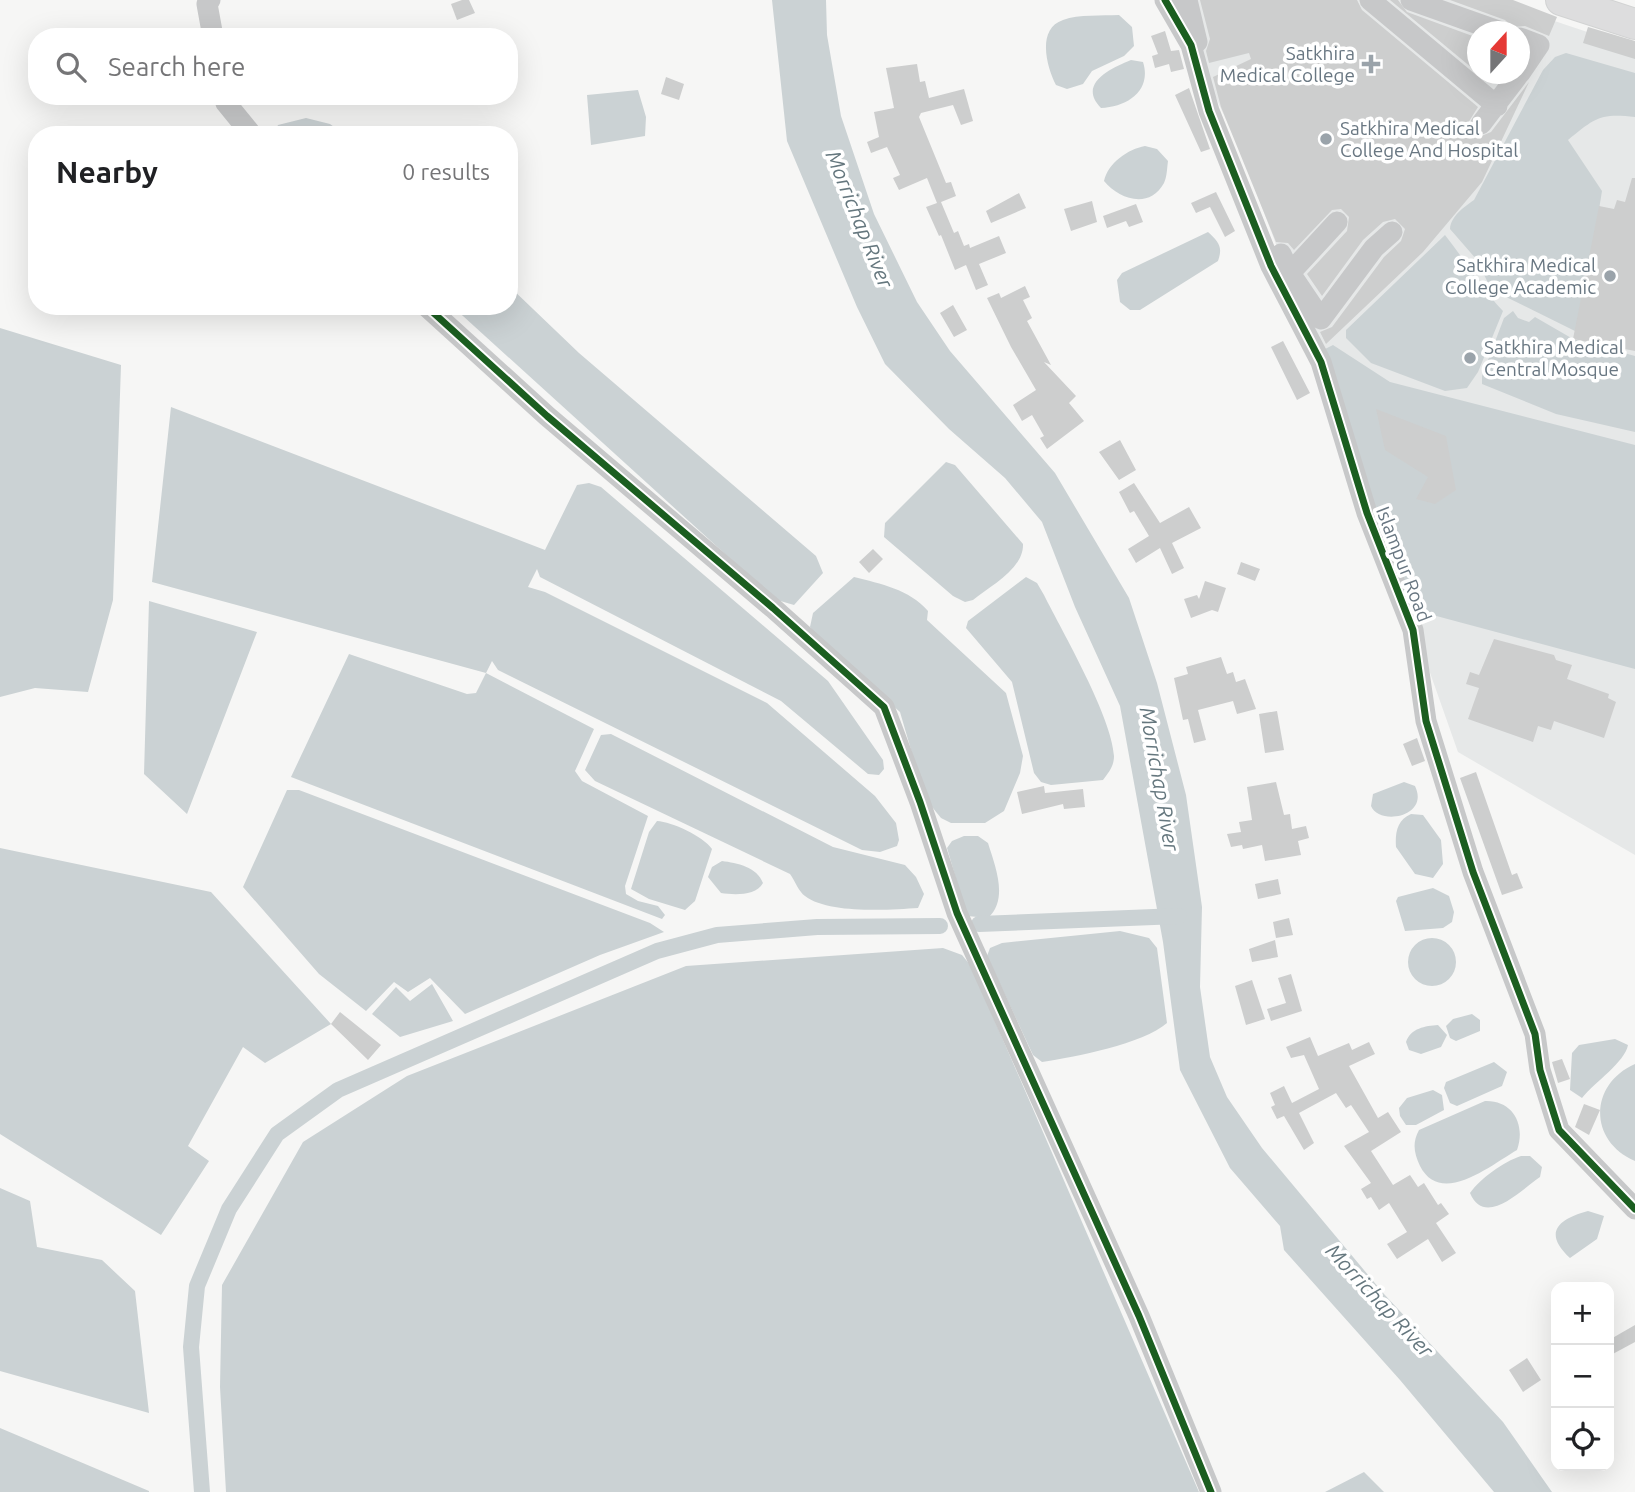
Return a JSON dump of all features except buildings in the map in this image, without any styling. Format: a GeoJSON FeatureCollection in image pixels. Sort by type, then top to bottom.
{"type":"FeatureCollection","features":[{"type":"Feature","properties":{"kind":"highway"},"geometry":{"type":"LineString","coordinates":[[1561,0],[1635,23]]}},
{"type":"Feature","properties":{"kind":"street"},"geometry":{"type":"LineString","coordinates":[[210,0],[207,4],[211,28]]}},
{"type":"Feature","properties":{"kind":"street","name":"Islampur Road"},"geometry":{"type":"LineString","coordinates":[[1165,0],[1191,45],[1209,111],[1271,266],[1321,362],[1365,508],[1413,630],[1426,720],[1473,872],[1535,1034],[1540,1070],[1559,1130],[1635,1209]]}},
{"type":"Feature","properties":{"kind":"street"},"geometry":{"type":"LineString","coordinates":[[1187,0],[1217,115],[1290,273],[1321,318],[1374,247],[1392,232]]}},
{"type":"Feature","properties":{"kind":"street"},"geometry":{"type":"LineString","coordinates":[[1370,0],[1497,106]]}},
{"type":"Feature","properties":{"kind":"street"},"geometry":{"type":"LineString","coordinates":[[1412,0],[1470,21]]}},
{"type":"Feature","properties":{"kind":"street"},"geometry":{"type":"LineString","coordinates":[[1530,42],[1539,45],[1530,58]]}},
{"type":"Feature","properties":{"kind":"street"},"geometry":{"type":"LineString","coordinates":[[1481,124],[1512,84]]}},
{"type":"Feature","properties":{"kind":"street"},"geometry":{"type":"LineString","coordinates":[[228,105],[245,126]]}},
{"type":"Feature","properties":{"kind":"street"},"geometry":{"type":"LineString","coordinates":[[1290,273],[1337,222]]}},
{"type":"Feature","properties":{"kind":"street"},"geometry":{"type":"LineString","coordinates":[[436,315],[547,416],[773,608],[884,707],[920,802],[957,914],[1139,1315],[1211,1492]]}},
{"type":"Feature","properties":{"kind":"shaded area"},"geometry":{"type":"Polygon","coordinates":[[[1172,0],[1492,0],[1635,48],[1635,855],[1458,752],[1320,361],[1245,162],[1172,0]]]}},
{"type":"Feature","properties":{"kind":"water","name":"Morrichap River"},"geometry":{"type":"Polygon","coordinates":[[[772,0],[826,0],[827,35],[841,116],[874,214],[917,302],[950,351],[1055,473],[1129,598],[1157,683],[1186,795],[1202,907],[1200,987],[1210,1057],[1227,1097],[1262,1148],[1384,1294],[1503,1422],[1552,1492],[1494,1492],[1400,1380],[1284,1250],[1280,1226],[1230,1168],[1180,1070],[1163,942],[1120,706],[1075,607],[1042,522],[1005,478],[949,429],[885,364],[857,307],[787,141],[772,0]]]}},
{"type":"Feature","properties":{"kind":"water"},"geometry":{"type":"Polygon","coordinates":[[[1119,15],[1132,27],[1134,46],[1124,56],[1092,71],[1083,84],[1067,89],[1056,85],[1046,49],[1049,32],[1055,25],[1076,17],[1119,15]]]}},
{"type":"Feature","properties":{"kind":"water"},"geometry":{"type":"Polygon","coordinates":[[[1566,53],[1635,73],[1635,117],[1614,116],[1598,119],[1568,140],[1602,191],[1579,333],[1500,294],[1488,283],[1477,260],[1450,229],[1455,216],[1474,200],[1543,70],[1555,57],[1566,53]]]}},
{"type":"Feature","properties":{"kind":"water"},"geometry":{"type":"Polygon","coordinates":[[[1131,60],[1143,62],[1145,72],[1141,89],[1129,100],[1101,108],[1093,92],[1095,84],[1106,72],[1131,60]]]}},
{"type":"Feature","properties":{"kind":"water"},"geometry":{"type":"Polygon","coordinates":[[[638,90],[646,117],[645,136],[591,145],[587,95],[638,90]]]}},
{"type":"Feature","properties":{"kind":"water"},"geometry":{"type":"Polygon","coordinates":[[[306,118],[333,126],[278,126],[306,118]]]}},
{"type":"Feature","properties":{"kind":"water"},"geometry":{"type":"Polygon","coordinates":[[[1145,146],[1157,149],[1168,161],[1165,181],[1150,197],[1126,197],[1104,181],[1106,174],[1120,158],[1145,146]]]}},
{"type":"Feature","properties":{"kind":"water"},"geometry":{"type":"Polygon","coordinates":[[[1208,232],[1219,245],[1218,261],[1140,310],[1130,310],[1120,302],[1117,280],[1122,273],[1208,232]]]}},
{"type":"Feature","properties":{"kind":"water"},"geometry":{"type":"Polygon","coordinates":[[[1445,235],[1503,311],[1478,372],[1467,388],[1445,391],[1371,363],[1346,338],[1346,330],[1445,235]]]}},
{"type":"Feature","properties":{"kind":"water"},"geometry":{"type":"Polygon","coordinates":[[[518,295],[579,353],[816,556],[823,573],[794,605],[777,600],[462,315],[518,315],[518,295]]]}},
{"type":"Feature","properties":{"kind":"water"},"geometry":{"type":"Polygon","coordinates":[[[1513,311],[1518,318],[1529,322],[1535,317],[1573,339],[1635,356],[1635,432],[1556,414],[1482,384],[1482,376],[1504,318],[1513,311]]]}},
{"type":"Feature","properties":{"kind":"water"},"geometry":{"type":"Polygon","coordinates":[[[0,328],[121,365],[113,600],[88,692],[35,688],[0,697],[0,328]]]}},
{"type":"Feature","properties":{"kind":"water"},"geometry":{"type":"Polygon","coordinates":[[[1333,345],[1390,382],[1635,445],[1635,669],[1414,610],[1322,370],[1323,350],[1333,345]]]}},
{"type":"Feature","properties":{"kind":"water"},"geometry":{"type":"Polygon","coordinates":[[[171,407],[545,550],[577,485],[589,483],[601,487],[828,681],[883,760],[884,769],[879,775],[868,774],[781,701],[540,577],[537,569],[528,587],[545,592],[767,703],[875,796],[896,823],[899,840],[897,846],[880,852],[862,850],[498,670],[492,661],[486,673],[152,582],[171,407]]]}},
{"type":"Feature","properties":{"kind":"water"},"geometry":{"type":"Polygon","coordinates":[[[946,462],[955,465],[1023,544],[1022,553],[1012,569],[973,600],[965,602],[953,596],[884,537],[885,523],[946,462]]]}},
{"type":"Feature","properties":{"kind":"water"},"geometry":{"type":"Polygon","coordinates":[[[854,577],[894,588],[912,597],[928,611],[927,620],[1006,693],[1023,756],[1020,773],[1004,811],[985,823],[951,823],[941,818],[928,802],[921,784],[900,712],[822,643],[810,627],[813,613],[854,577]]]}},
{"type":"Feature","properties":{"kind":"water"},"geometry":{"type":"Polygon","coordinates":[[[1026,577],[1037,583],[1044,595],[1105,720],[1114,756],[1112,766],[1103,780],[1051,785],[1041,782],[1034,773],[1012,682],[966,628],[968,621],[1026,577]]]}},
{"type":"Feature","properties":{"kind":"water"},"geometry":{"type":"Polygon","coordinates":[[[149,601],[257,632],[187,814],[144,774],[149,601]]]}},
{"type":"Feature","properties":{"kind":"water"},"geometry":{"type":"Polygon","coordinates":[[[349,654],[467,694],[476,693],[486,673],[594,729],[575,771],[582,781],[648,816],[625,886],[626,894],[638,901],[658,906],[665,915],[662,919],[291,777],[349,654]]]}},
{"type":"Feature","properties":{"kind":"water"},"geometry":{"type":"Polygon","coordinates":[[[611,734],[833,847],[905,865],[916,877],[924,894],[918,908],[859,910],[815,902],[803,894],[790,874],[595,781],[585,770],[601,735],[611,734]]]}},
{"type":"Feature","properties":{"kind":"water"},"geometry":{"type":"Polygon","coordinates":[[[1404,782],[1415,786],[1418,797],[1416,805],[1402,815],[1392,817],[1376,812],[1371,806],[1373,794],[1404,782]]]}},
{"type":"Feature","properties":{"kind":"water"},"geometry":{"type":"Polygon","coordinates":[[[287,790],[299,790],[650,923],[664,932],[600,955],[465,1014],[430,978],[408,992],[394,982],[366,1011],[319,974],[243,887],[287,790]]]}},
{"type":"Feature","properties":{"kind":"water"},"geometry":{"type":"Polygon","coordinates":[[[1411,814],[1423,815],[1441,840],[1443,864],[1433,878],[1415,874],[1396,847],[1398,828],[1411,814]]]}},
{"type":"Feature","properties":{"kind":"water"},"geometry":{"type":"Polygon","coordinates":[[[657,821],[687,831],[702,839],[712,849],[695,901],[685,910],[649,899],[631,889],[649,832],[657,821]]]}},
{"type":"Feature","properties":{"kind":"water"},"geometry":{"type":"Polygon","coordinates":[[[964,836],[978,836],[988,843],[994,862],[998,902],[988,918],[967,916],[947,848],[952,841],[964,836]]]}},
{"type":"Feature","properties":{"kind":"water"},"geometry":{"type":"Polygon","coordinates":[[[0,848],[211,892],[331,1024],[265,1063],[243,1047],[188,1146],[209,1161],[161,1235],[0,1134],[0,848]]]}},
{"type":"Feature","properties":{"kind":"water"},"geometry":{"type":"Polygon","coordinates":[[[722,861],[751,870],[763,883],[750,892],[721,893],[708,877],[712,867],[722,861]]]}},
{"type":"Feature","properties":{"kind":"water"},"geometry":{"type":"Polygon","coordinates":[[[1433,888],[1449,896],[1454,912],[1452,922],[1443,928],[1405,931],[1396,901],[1398,897],[1433,888]]]}},
{"type":"Feature","properties":{"kind":"water"},"geometry":{"type":"Polygon","coordinates":[[[1120,931],[1149,938],[1157,948],[1167,1023],[1126,1043],[1042,1062],[1033,1055],[987,956],[990,948],[1002,943],[1120,931]]]}},
{"type":"Feature","properties":{"kind":"water"},"geometry":{"type":"Polygon","coordinates":[[[1432,938],[1449,945],[1456,962],[1449,979],[1432,986],[1415,979],[1408,962],[1415,945],[1432,938]]]}},
{"type":"Feature","properties":{"kind":"water"},"geometry":{"type":"Polygon","coordinates":[[[943,948],[962,955],[971,966],[1199,1492],[226,1492],[220,1387],[222,1285],[303,1142],[407,1076],[686,966],[943,948]]]}},
{"type":"Feature","properties":{"kind":"water"},"geometry":{"type":"Polygon","coordinates":[[[432,984],[453,1021],[400,1037],[372,1014],[396,987],[410,1001],[432,984]]]}},
{"type":"Feature","properties":{"kind":"water"},"geometry":{"type":"Polygon","coordinates":[[[1472,1014],[1480,1020],[1480,1031],[1456,1041],[1450,1038],[1446,1026],[1453,1019],[1472,1014]]]}},
{"type":"Feature","properties":{"kind":"water"},"geometry":{"type":"Polygon","coordinates":[[[1438,1025],[1447,1035],[1441,1047],[1421,1054],[1409,1050],[1406,1042],[1411,1034],[1423,1027],[1438,1025]]]}},
{"type":"Feature","properties":{"kind":"water"},"geometry":{"type":"Polygon","coordinates":[[[1615,1039],[1628,1045],[1616,1065],[1582,1098],[1570,1090],[1572,1053],[1579,1045],[1615,1039]]]}},
{"type":"Feature","properties":{"kind":"water"},"geometry":{"type":"Polygon","coordinates":[[[1494,1062],[1507,1072],[1502,1086],[1457,1106],[1450,1103],[1444,1088],[1446,1082],[1494,1062]]]}},
{"type":"Feature","properties":{"kind":"water"},"geometry":{"type":"Polygon","coordinates":[[[1635,1064],[1635,1161],[1620,1152],[1609,1140],[1602,1127],[1600,1112],[1602,1098],[1609,1085],[1620,1073],[1635,1064]]]}},
{"type":"Feature","properties":{"kind":"water"},"geometry":{"type":"Polygon","coordinates":[[[1433,1090],[1442,1095],[1444,1110],[1416,1125],[1406,1125],[1400,1116],[1399,1108],[1407,1098],[1433,1090]]]}},
{"type":"Feature","properties":{"kind":"water"},"geometry":{"type":"Polygon","coordinates":[[[1485,1101],[1503,1105],[1515,1116],[1520,1132],[1517,1150],[1467,1179],[1440,1183],[1429,1178],[1420,1166],[1415,1152],[1415,1139],[1419,1130],[1485,1101]]]}},
{"type":"Feature","properties":{"kind":"water"},"geometry":{"type":"Polygon","coordinates":[[[1521,1156],[1530,1156],[1542,1167],[1540,1177],[1504,1203],[1485,1207],[1477,1203],[1470,1193],[1475,1187],[1500,1166],[1521,1156]]]}},
{"type":"Feature","properties":{"kind":"water"},"geometry":{"type":"Polygon","coordinates":[[[0,1188],[30,1201],[37,1247],[102,1260],[135,1291],[149,1413],[0,1371],[0,1188]]]}},
{"type":"Feature","properties":{"kind":"water"},"geometry":{"type":"Polygon","coordinates":[[[1588,1211],[1604,1216],[1597,1239],[1570,1258],[1557,1241],[1558,1228],[1569,1218],[1588,1211]]]}},
{"type":"Feature","properties":{"kind":"water"},"geometry":{"type":"Polygon","coordinates":[[[0,1428],[149,1491],[149,1492],[0,1492],[0,1428]]]}},
{"type":"Feature","properties":{"kind":"water"},"geometry":{"type":"Polygon","coordinates":[[[1364,1472],[1384,1492],[1325,1492],[1364,1472]]]}},
{"type":"Feature","properties":{"kind":"waterway"},"geometry":{"type":"LineString","coordinates":[[979,924],[1179,916]]}},
{"type":"Feature","properties":{"kind":"waterway"},"geometry":{"type":"LineString","coordinates":[[202,1492],[191,1347],[197,1286],[229,1209],[277,1134],[338,1090],[657,951],[717,935],[817,927],[940,926]]}},
{"type":"Feature","properties":{"kind":"cycle path"},"geometry":{"type":"LineString","coordinates":[[1165,0],[1191,45],[1209,111],[1271,266],[1321,362],[1367,513],[1413,630],[1426,721],[1473,872],[1535,1034],[1540,1070],[1559,1130],[1635,1209]]}},
{"type":"Feature","properties":{"kind":"cycle path"},"geometry":{"type":"LineString","coordinates":[[436,315],[547,416],[773,608],[884,707],[920,802],[957,913],[1139,1316],[1211,1492]]}},
{"type":"Feature","properties":{"kind":"place","name":"Satkhira Medical College"},"geometry":{"type":"Point","coordinates":[1371,64]}},
{"type":"Feature","properties":{"kind":"place","name":"Satkhira Medical College And Hospital"},"geometry":{"type":"Point","coordinates":[1326,139]}},
{"type":"Feature","properties":{"kind":"place","name":"Satkhira Medical College Academic"},"geometry":{"type":"Point","coordinates":[1610,276]}},
{"type":"Feature","properties":{"kind":"place","name":"Satkhira Medical Central Mosque"},"geometry":{"type":"Point","coordinates":[1470,358]}}]}
